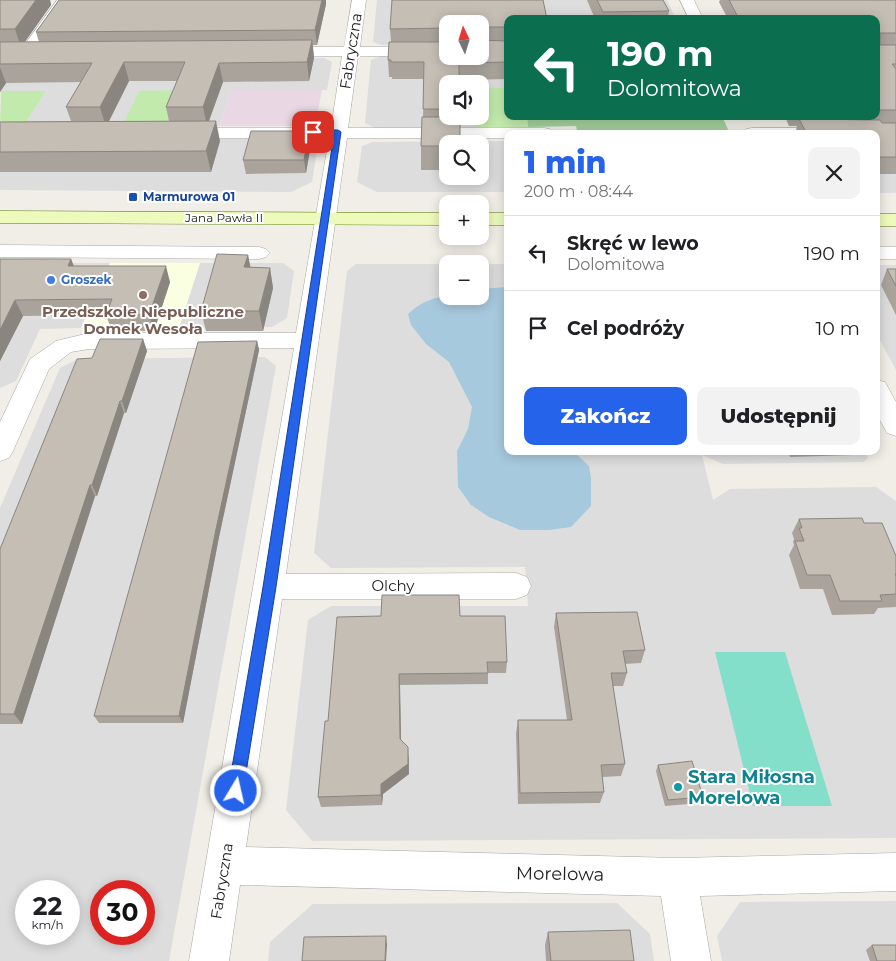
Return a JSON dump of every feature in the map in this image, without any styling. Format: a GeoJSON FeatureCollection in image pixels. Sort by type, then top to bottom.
{"type":"FeatureCollection","features":[{"type":"Feature","properties":{"kind":"street"},"geometry":{"type":"LineString","coordinates":[[26,54],[64,0]]}},
{"type":"Feature","properties":{"kind":"street","name":"Fabryczna"},"geometry":{"type":"LineString","coordinates":[[209,961],[269,587],[359,0]]}},
{"type":"Feature","properties":{"kind":"street"},"geometry":{"type":"LineString","coordinates":[[687,0],[694,15]]}},
{"type":"Feature","properties":{"kind":"street"},"geometry":{"type":"LineString","coordinates":[[260,52],[439,51]]}},
{"type":"Feature","properties":{"kind":"street"},"geometry":{"type":"LineString","coordinates":[[9,54],[46,54]]}},
{"type":"Feature","properties":{"kind":"street"},"geometry":{"type":"LineString","coordinates":[[880,132],[896,132]]}},
{"type":"Feature","properties":{"kind":"street"},"geometry":{"type":"LineString","coordinates":[[159,133],[504,133]]}},
{"type":"Feature","properties":{"kind":"street","name":"Jana Pawła II"},"geometry":{"type":"LineString","coordinates":[[0,217],[439,219]]}},
{"type":"Feature","properties":{"kind":"street"},"geometry":{"type":"LineString","coordinates":[[489,219],[504,219]]}},
{"type":"Feature","properties":{"kind":"street"},"geometry":{"type":"LineString","coordinates":[[880,220],[896,220]]}},
{"type":"Feature","properties":{"kind":"street"},"geometry":{"type":"LineString","coordinates":[[0,251],[259,252]]}},
{"type":"Feature","properties":{"kind":"street"},"geometry":{"type":"LineString","coordinates":[[880,253],[896,253]]}},
{"type":"Feature","properties":{"kind":"street"},"geometry":{"type":"LineString","coordinates":[[0,451],[39,365],[64,346],[89,341],[306,340]]}},
{"type":"Feature","properties":{"kind":"street"},"geometry":{"type":"LineString","coordinates":[[883,390],[896,428]]}},
{"type":"Feature","properties":{"kind":"street","name":"Olchy"},"geometry":{"type":"LineString","coordinates":[[269,587],[516,586]]}},
{"type":"Feature","properties":{"kind":"street","name":"Morelowa"},"geometry":{"type":"LineString","coordinates":[[224,866],[677,877],[896,872]]}},
{"type":"Feature","properties":{"kind":"street"},"geometry":{"type":"LineString","coordinates":[[677,877],[691,961]]}},
{"type":"Feature","properties":{"kind":"shaded area"},"geometry":{"type":"Polygon","coordinates":[[[377,0],[667,0],[674,15],[504,15],[504,20],[489,22],[489,15],[439,15],[439,45],[382,45],[373,42],[377,0]]]}},
{"type":"Feature","properties":{"kind":"shaded area"},"geometry":{"type":"Polygon","coordinates":[[[489,55],[504,55],[504,88],[489,88],[489,75],[439,75],[439,125],[476,125],[476,127],[375,128],[365,123],[371,60],[381,56],[439,56],[439,65],[489,65],[489,55]]]}},
{"type":"Feature","properties":{"kind":"shaded area"},"geometry":{"type":"Polygon","coordinates":[[[324,58],[332,62],[327,90],[231,90],[220,126],[23,127],[46,91],[0,92],[0,60],[324,58]]]}},
{"type":"Feature","properties":{"kind":"shaded area"},"geometry":{"type":"Polygon","coordinates":[[[231,90],[322,90],[316,121],[311,126],[220,126],[231,90]]]}},
{"type":"Feature","properties":{"kind":"shaded area"},"geometry":{"type":"Polygon","coordinates":[[[307,139],[318,144],[312,182],[291,192],[0,190],[0,140],[307,139]]]}},
{"type":"Feature","properties":{"kind":"shaded area"},"geometry":{"type":"Polygon","coordinates":[[[880,139],[896,139],[896,193],[880,193],[880,139]]]}},
{"type":"Feature","properties":{"kind":"shaded area"},"geometry":{"type":"Polygon","coordinates":[[[489,141],[504,141],[504,192],[377,192],[357,182],[362,146],[373,142],[439,142],[439,185],[489,185],[489,141]]]}},
{"type":"Feature","properties":{"kind":"shaded area"},"geometry":{"type":"Polygon","coordinates":[[[0,263],[110,263],[81,328],[40,329],[16,381],[0,388],[0,263]]]}},
{"type":"Feature","properties":{"kind":"shaded area","name":"Przedszkole Niepubliczne Domek Wesoła"},"geometry":{"type":"Polygon","coordinates":[[[110,263],[200,263],[179,328],[81,328],[110,263]]]}},
{"type":"Feature","properties":{"kind":"shaded area"},"geometry":{"type":"Polygon","coordinates":[[[200,263],[283,263],[294,271],[287,318],[272,327],[179,328],[200,263]]]}},
{"type":"Feature","properties":{"kind":"shaded area"},"geometry":{"type":"Polygon","coordinates":[[[356,264],[439,264],[439,305],[489,305],[489,264],[504,264],[504,455],[702,455],[713,500],[730,489],[876,487],[896,501],[896,838],[312,841],[286,810],[308,620],[331,606],[528,606],[525,567],[331,568],[314,553],[347,271],[356,264]]]}},
{"type":"Feature","properties":{"kind":"shaded area"},"geometry":{"type":"Polygon","coordinates":[[[880,265],[896,265],[896,370],[880,340],[880,265]]]}},
{"type":"Feature","properties":{"kind":"shaded area"},"geometry":{"type":"Polygon","coordinates":[[[265,357],[276,366],[169,961],[0,961],[0,508],[60,368],[78,359],[265,357]]]}},
{"type":"Feature","properties":{"kind":"shaded area"},"geometry":{"type":"Polygon","coordinates":[[[702,455],[866,455],[868,458],[864,462],[723,464],[702,455]]]}},
{"type":"Feature","properties":{"kind":"shaded area"},"geometry":{"type":"Polygon","coordinates":[[[896,901],[896,961],[722,961],[717,936],[740,902],[896,901]]]}},
{"type":"Feature","properties":{"kind":"shaded area"},"geometry":{"type":"Polygon","coordinates":[[[617,903],[650,934],[654,961],[268,961],[270,942],[313,904],[617,903]]]}},
{"type":"Feature","properties":{"kind":"green space"},"geometry":{"type":"Polygon","coordinates":[[[489,88],[504,88],[504,120],[527,120],[528,127],[476,127],[476,125],[489,125],[489,88]]]}},
{"type":"Feature","properties":{"kind":"green space"},"geometry":{"type":"Polygon","coordinates":[[[185,90],[171,126],[122,127],[139,91],[185,90]]]}},
{"type":"Feature","properties":{"kind":"green space"},"geometry":{"type":"Polygon","coordinates":[[[1,91],[46,91],[23,127],[0,127],[1,91]]]}},
{"type":"Feature","properties":{"kind":"green space"},"geometry":{"type":"Polygon","coordinates":[[[527,120],[724,120],[728,130],[577,130],[576,126],[528,127],[527,120]]]}},
{"type":"Feature","properties":{"kind":"green space"},"geometry":{"type":"Polygon","coordinates":[[[715,652],[785,652],[832,806],[753,806],[715,652]]]}},
{"type":"Feature","properties":{"kind":"water"},"geometry":{"type":"Polygon","coordinates":[[[504,287],[504,455],[577,455],[589,466],[591,506],[571,527],[549,530],[520,530],[489,517],[471,505],[458,487],[457,451],[468,429],[472,407],[449,362],[426,344],[411,325],[408,314],[425,302],[439,298],[439,305],[489,305],[489,288],[504,287]]]}},
{"type":"Feature","properties":{"kind":"building"},"geometry":{"type":"Polygon","coordinates":[[[0,0],[36,0],[15,29],[0,29],[0,0]]]}},
{"type":"Feature","properties":{"kind":"building"},"geometry":{"type":"Polygon","coordinates":[[[59,0],[322,0],[315,30],[36,32],[59,0]]]}},
{"type":"Feature","properties":{"kind":"building"},"geometry":{"type":"Polygon","coordinates":[[[392,0],[543,0],[546,15],[504,15],[504,27],[489,27],[489,15],[439,15],[439,28],[390,29],[392,0]]]}},
{"type":"Feature","properties":{"kind":"building"},"geometry":{"type":"Polygon","coordinates":[[[597,0],[663,0],[669,11],[603,12],[597,0]]]}},
{"type":"Feature","properties":{"kind":"building"},"geometry":{"type":"Polygon","coordinates":[[[729,0],[896,0],[896,33],[880,33],[880,15],[737,15],[729,0]]]}},
{"type":"Feature","properties":{"kind":"building"},"geometry":{"type":"Polygon","coordinates":[[[312,40],[307,62],[219,63],[203,107],[166,107],[185,62],[124,62],[100,107],[66,107],[92,63],[0,64],[0,42],[312,40]]]}},
{"type":"Feature","properties":{"kind":"building"},"geometry":{"type":"Polygon","coordinates":[[[489,40],[504,41],[504,62],[489,62],[489,40]]]}},
{"type":"Feature","properties":{"kind":"building"},"geometry":{"type":"Polygon","coordinates":[[[389,42],[439,42],[439,65],[459,65],[459,75],[439,75],[439,109],[423,109],[424,62],[391,62],[391,60],[388,60],[389,42]]]}},
{"type":"Feature","properties":{"kind":"building"},"geometry":{"type":"Polygon","coordinates":[[[880,45],[896,45],[896,64],[892,64],[896,69],[896,110],[880,110],[880,45]]]}},
{"type":"Feature","properties":{"kind":"building"},"geometry":{"type":"Polygon","coordinates":[[[422,117],[439,117],[439,125],[460,125],[460,135],[439,135],[439,146],[421,146],[422,117]]]}},
{"type":"Feature","properties":{"kind":"building"},"geometry":{"type":"Polygon","coordinates":[[[800,120],[880,120],[882,123],[896,123],[896,157],[880,157],[880,130],[805,130],[800,120]]]}},
{"type":"Feature","properties":{"kind":"building"},"geometry":{"type":"Polygon","coordinates":[[[216,121],[206,151],[0,152],[0,122],[216,121]]]}},
{"type":"Feature","properties":{"kind":"building"},"geometry":{"type":"Polygon","coordinates":[[[251,131],[309,131],[304,160],[243,160],[251,131]]]}},
{"type":"Feature","properties":{"kind":"building"},"geometry":{"type":"Polygon","coordinates":[[[217,254],[248,255],[244,267],[270,268],[259,311],[201,311],[217,254]]]}},
{"type":"Feature","properties":{"kind":"building"},"geometry":{"type":"Polygon","coordinates":[[[0,259],[71,259],[68,266],[166,266],[149,315],[106,315],[112,299],[15,300],[0,330],[0,259]]]}},
{"type":"Feature","properties":{"kind":"building"},"geometry":{"type":"Polygon","coordinates":[[[887,269],[896,269],[896,286],[887,269]]]}},
{"type":"Feature","properties":{"kind":"building"},"geometry":{"type":"Polygon","coordinates":[[[100,339],[143,339],[92,485],[90,485],[14,714],[0,714],[0,549],[77,359],[92,358],[100,339]]]}},
{"type":"Feature","properties":{"kind":"building"},"geometry":{"type":"Polygon","coordinates":[[[257,341],[216,529],[179,716],[94,716],[198,342],[257,341]]]}},
{"type":"Feature","properties":{"kind":"building"},"geometry":{"type":"Polygon","coordinates":[[[862,518],[864,523],[882,523],[896,556],[896,594],[880,595],[882,601],[840,601],[830,575],[807,575],[795,541],[804,541],[799,528],[802,528],[799,519],[862,518]]]}},
{"type":"Feature","properties":{"kind":"building"},"geometry":{"type":"Polygon","coordinates":[[[382,595],[459,595],[460,616],[505,616],[507,662],[487,662],[488,673],[399,674],[400,739],[408,747],[408,764],[381,784],[381,795],[318,797],[325,721],[328,721],[337,617],[381,616],[382,595]]]}},
{"type":"Feature","properties":{"kind":"building"},"geometry":{"type":"Polygon","coordinates":[[[637,612],[645,650],[623,651],[627,673],[611,673],[625,764],[601,765],[604,792],[520,793],[518,720],[572,720],[556,613],[637,612]]]}},
{"type":"Feature","properties":{"kind":"building","name":"Stara Miłosna Morelowa"},"geometry":{"type":"Polygon","coordinates":[[[692,761],[703,797],[668,800],[658,765],[692,761]]]}},
{"type":"Feature","properties":{"kind":"building"},"geometry":{"type":"Polygon","coordinates":[[[630,930],[634,961],[551,961],[548,932],[630,930]]]}},
{"type":"Feature","properties":{"kind":"building"},"geometry":{"type":"Polygon","coordinates":[[[386,936],[385,961],[302,961],[304,937],[386,936]]]}},
{"type":"Feature","properties":{"kind":"building"},"geometry":{"type":"Polygon","coordinates":[[[872,945],[896,945],[896,961],[877,961],[872,945]]]}},
{"type":"Feature","properties":{"kind":"place","name":"Marmurowa 01"},"geometry":{"type":"Point","coordinates":[133,197]}},
{"type":"Feature","properties":{"kind":"place","name":"Groszek"},"geometry":{"type":"Point","coordinates":[51,280]}},
{"type":"Feature","properties":{"kind":"place","name":"Przedszkole Niepubliczne Domek Wesoła"},"geometry":{"type":"Point","coordinates":[143,295]}},
{"type":"Feature","properties":{"kind":"place","name":"Stara Miłosna Morelowa"},"geometry":{"type":"Point","coordinates":[678,787]}},
{"type":"Feature","properties":{"kind":"route"},"geometry":{"type":"LineString","coordinates":[[236,791],[338,132],[313,132]]}}]}
